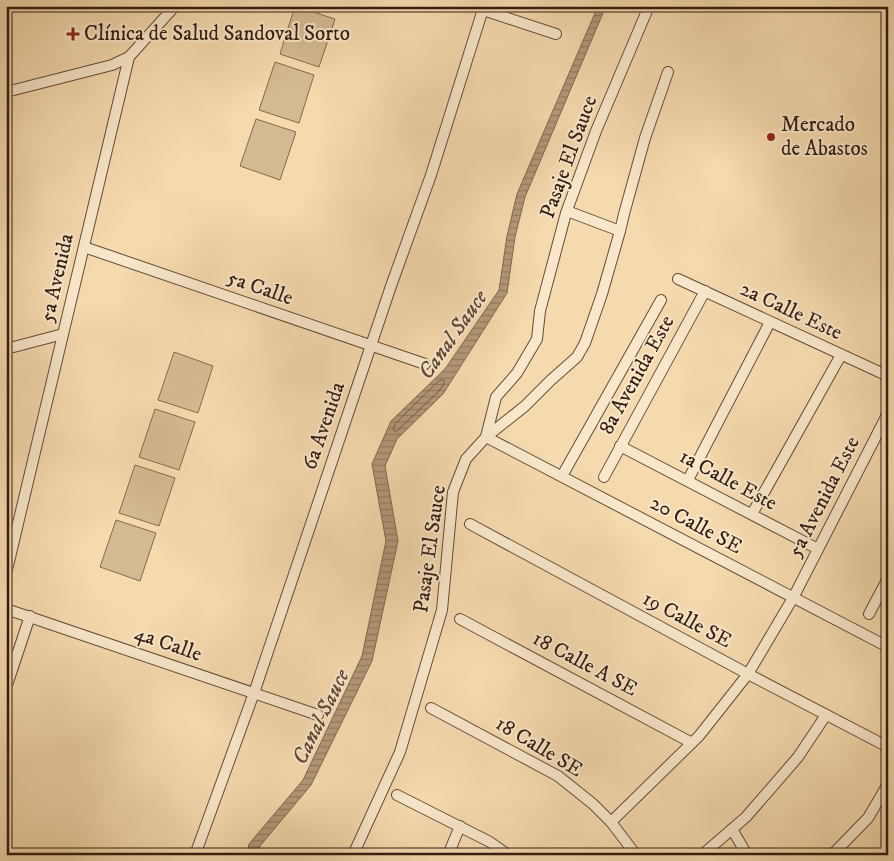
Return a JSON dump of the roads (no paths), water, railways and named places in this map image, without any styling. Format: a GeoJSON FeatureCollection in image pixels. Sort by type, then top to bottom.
{"type":"FeatureCollection","features":[{"type":"Feature","properties":{"kind":"street","name":"5a Avenida"},"geometry":{"type":"LineString","coordinates":[[6,574],[11,542],[129,57],[175,6]]}},
{"type":"Feature","properties":{"kind":"street","name":"Pasaje El Sauce"},"geometry":{"type":"LineString","coordinates":[[353,855],[400,752],[442,610],[453,492],[466,459],[486,437],[496,397],[517,373],[537,339],[540,311],[567,211],[596,131],[649,6]]}},
{"type":"Feature","properties":{"kind":"street"},"geometry":{"type":"LineString","coordinates":[[483,8],[556,34]]}},
{"type":"Feature","properties":{"kind":"street","name":"6a Avenida"},"geometry":{"type":"LineString","coordinates":[[195,855],[254,693],[391,286],[431,175],[483,8]]}},
{"type":"Feature","properties":{"kind":"street"},"geometry":{"type":"LineString","coordinates":[[6,92],[112,64],[129,57]]}},
{"type":"Feature","properties":{"kind":"street"},"geometry":{"type":"LineString","coordinates":[[486,437],[525,406],[577,357],[588,335],[620,231],[645,138],[668,72]]}},
{"type":"Feature","properties":{"kind":"street"},"geometry":{"type":"LineString","coordinates":[[567,211],[620,231]]}},
{"type":"Feature","properties":{"kind":"street","name":"5a Calle"},"geometry":{"type":"LineString","coordinates":[[84,247],[425,364]]}},
{"type":"Feature","properties":{"kind":"street","name":"2a Calle Este"},"geometry":{"type":"LineString","coordinates":[[678,279],[888,376]]}},
{"type":"Feature","properties":{"kind":"street","name":"8a Avenida Este"},"geometry":{"type":"LineString","coordinates":[[604,477],[705,292]]}},
{"type":"Feature","properties":{"kind":"street"},"geometry":{"type":"LineString","coordinates":[[562,476],[661,300]]}},
{"type":"Feature","properties":{"kind":"street"},"geometry":{"type":"LineString","coordinates":[[688,480],[770,322]]}},
{"type":"Feature","properties":{"kind":"street"},"geometry":{"type":"LineString","coordinates":[[6,349],[63,334]]}},
{"type":"Feature","properties":{"kind":"street"},"geometry":{"type":"LineString","coordinates":[[752,514],[841,355]]}},
{"type":"Feature","properties":{"kind":"street","name":"5a Avenida Este"},"geometry":{"type":"LineString","coordinates":[[611,822],[692,743],[748,674],[793,598],[888,414]]}},
{"type":"Feature","properties":{"kind":"street","name":"20 Calle SE"},"geometry":{"type":"LineString","coordinates":[[486,437],[888,647]]}},
{"type":"Feature","properties":{"kind":"street","name":"1a Calle Este"},"geometry":{"type":"LineString","coordinates":[[620,446],[818,549]]}},
{"type":"Feature","properties":{"kind":"street","name":"19 Calle SE"},"geometry":{"type":"LineString","coordinates":[[470,524],[888,747]]}},
{"type":"Feature","properties":{"kind":"street"},"geometry":{"type":"LineString","coordinates":[[869,614],[887,582]]}},
{"type":"Feature","properties":{"kind":"street","name":"4a Calle"},"geometry":{"type":"LineString","coordinates":[[6,608],[318,715]]}},
{"type":"Feature","properties":{"kind":"street"},"geometry":{"type":"LineString","coordinates":[[6,688],[30,616]]}},
{"type":"Feature","properties":{"kind":"street","name":"18 Calle A SE"},"geometry":{"type":"LineString","coordinates":[[460,618],[692,743]]}},
{"type":"Feature","properties":{"kind":"street","name":"18 Calle SE"},"geometry":{"type":"LineString","coordinates":[[431,708],[558,776],[593,804],[611,822],[636,855]]}},
{"type":"Feature","properties":{"kind":"street"},"geometry":{"type":"LineString","coordinates":[[702,855],[746,817],[798,757],[826,715]]}},
{"type":"Feature","properties":{"kind":"street"},"geometry":{"type":"LineString","coordinates":[[832,855],[868,818],[888,784]]}},
{"type":"Feature","properties":{"kind":"street"},"geometry":{"type":"LineString","coordinates":[[397,795],[490,842],[508,855]]}},
{"type":"Feature","properties":{"kind":"street"},"geometry":{"type":"LineString","coordinates":[[448,855],[460,826]]}},
{"type":"Feature","properties":{"kind":"street"},"geometry":{"type":"LineString","coordinates":[[732,829],[747,855]]}},
{"type":"Feature","properties":{"kind":"water"},"geometry":{"type":"Polygon","coordinates":[[[598,6],[606,6],[525,197],[515,237],[507,293],[443,394],[397,439],[385,466],[398,541],[372,661],[311,785],[260,846],[258,855],[247,855],[249,844],[303,780],[362,656],[386,541],[372,464],[391,421],[445,369],[499,290],[507,236],[517,194],[598,6]]]}},
{"type":"Feature","properties":{"kind":"place","name":"Clínica de Salud Sandoval Sorto"},"geometry":{"type":"Point","coordinates":[73,34]}},
{"type":"Feature","properties":{"kind":"place","name":"Mercado de Abastos"},"geometry":{"type":"Point","coordinates":[771,137]}},
{"type":"Feature","properties":{"kind":"water label","name":"Canal Sauce"},"geometry":{"type":"Point","coordinates":[453,335]}},
{"type":"Feature","properties":{"kind":"water label","name":"Canal Sauce"},"geometry":{"type":"Point","coordinates":[321,717]}}]}
